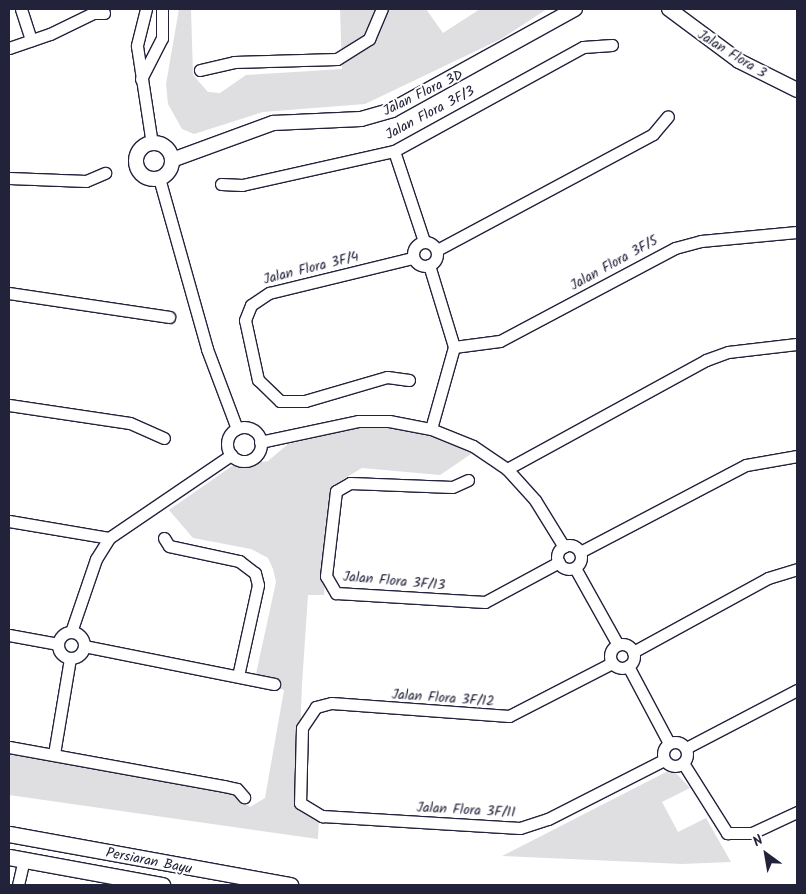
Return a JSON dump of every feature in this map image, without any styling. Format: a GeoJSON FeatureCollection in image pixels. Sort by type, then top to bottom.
{"type":"FeatureCollection","features":[{"type":"Feature","properties":{"kind":"main road","name":"Persiaran Bayu"},"geometry":{"type":"LineString","coordinates":[[9,834],[290,885]]}},
{"type":"Feature","properties":{"kind":"main road","name":"Persiaran Bayu"},"geometry":{"type":"LineString","coordinates":[[16,858],[162,885]]}},
{"type":"Feature","properties":{"kind":"street"},"geometry":{"type":"LineString","coordinates":[[21,9],[31,40]]}},
{"type":"Feature","properties":{"kind":"street"},"geometry":{"type":"LineString","coordinates":[[146,9],[137,46],[152,144]]}},
{"type":"Feature","properties":{"kind":"street"},"geometry":{"type":"LineString","coordinates":[[141,79],[162,38],[162,9]]}},
{"type":"Feature","properties":{"kind":"street"},"geometry":{"type":"LineString","coordinates":[[200,70],[234,62],[337,59],[370,39],[382,9]]}},
{"type":"Feature","properties":{"kind":"street","name":"Jalan Flora 3D"},"geometry":{"type":"LineString","coordinates":[[172,160],[273,123],[361,119],[392,110],[575,9]]}},
{"type":"Feature","properties":{"kind":"street","name":"Jalan Flora 3"},"geometry":{"type":"LineString","coordinates":[[670,9],[739,61],[797,90]]}},
{"type":"Feature","properties":{"kind":"street"},"geometry":{"type":"LineString","coordinates":[[9,48],[93,13],[104,13]]}},
{"type":"Feature","properties":{"kind":"street"},"geometry":{"type":"LineString","coordinates":[[9,41],[31,40]]}},
{"type":"Feature","properties":{"kind":"street","name":"Jalan Flora 3F/3"},"geometry":{"type":"LineString","coordinates":[[221,184],[242,185],[394,152],[583,47],[612,45]]}},
{"type":"Feature","properties":{"kind":"street"},"geometry":{"type":"LineString","coordinates":[[430,428],[454,347],[429,265],[437,250],[653,134],[668,116]]}},
{"type":"Feature","properties":{"kind":"street"},"geometry":{"type":"LineString","coordinates":[[152,144],[163,146],[172,160],[169,171],[159,178],[143,175],[137,165],[138,154],[152,144]]}},
{"type":"Feature","properties":{"kind":"street"},"geometry":{"type":"LineString","coordinates":[[394,152],[424,241],[437,250]]}},
{"type":"Feature","properties":{"kind":"street"},"geometry":{"type":"LineString","coordinates":[[9,178],[86,181],[105,173]]}},
{"type":"Feature","properties":{"kind":"street"},"geometry":{"type":"LineString","coordinates":[[159,178],[207,349],[237,429]]}},
{"type":"Feature","properties":{"kind":"street","name":"Jalan Flora 3F/5"},"geometry":{"type":"LineString","coordinates":[[454,347],[500,341],[675,248],[701,241],[797,232]]}},
{"type":"Feature","properties":{"kind":"street"},"geometry":{"type":"LineString","coordinates":[[424,241],[414,249],[414,258],[429,265]]}},
{"type":"Feature","properties":{"kind":"street","name":"Jalan Flora 3F/4"},"geometry":{"type":"LineString","coordinates":[[410,380],[387,377],[305,401],[280,402],[258,380],[245,320],[251,305],[269,293],[414,258]]}},
{"type":"Feature","properties":{"kind":"street"},"geometry":{"type":"LineString","coordinates":[[9,293],[169,316]]}},
{"type":"Feature","properties":{"kind":"street"},"geometry":{"type":"LineString","coordinates":[[507,470],[706,360],[728,352],[797,344]]}},
{"type":"Feature","properties":{"kind":"street"},"geometry":{"type":"LineString","coordinates":[[9,405],[130,423],[164,438]]}},
{"type":"Feature","properties":{"kind":"street"},"geometry":{"type":"LineString","coordinates":[[260,442],[358,422],[389,421],[430,428],[473,446],[507,470],[535,500],[564,547]]}},
{"type":"Feature","properties":{"kind":"street"},"geometry":{"type":"LineString","coordinates":[[237,429],[252,430],[260,442]]}},
{"type":"Feature","properties":{"kind":"street"},"geometry":{"type":"LineString","coordinates":[[237,429],[227,443],[231,455],[239,460],[253,459],[260,442]]}},
{"type":"Feature","properties":{"kind":"street"},"geometry":{"type":"LineString","coordinates":[[72,632],[96,559],[109,538],[231,455]]}},
{"type":"Feature","properties":{"kind":"street"},"geometry":{"type":"LineString","coordinates":[[618,645],[575,568],[580,552],[746,464],[797,456]]}},
{"type":"Feature","properties":{"kind":"street","name":"Jalan Flora 3F/13"},"geometry":{"type":"LineString","coordinates":[[468,480],[452,487],[350,483],[336,492],[326,576],[336,594],[485,602],[559,562]]}},
{"type":"Feature","properties":{"kind":"street"},"geometry":{"type":"LineString","coordinates":[[9,521],[109,538]]}},
{"type":"Feature","properties":{"kind":"street"},"geometry":{"type":"LineString","coordinates":[[164,538],[169,546],[239,561],[255,573],[258,585],[238,676]]}},
{"type":"Feature","properties":{"kind":"street"},"geometry":{"type":"LineString","coordinates":[[564,547],[573,546],[580,552]]}},
{"type":"Feature","properties":{"kind":"street"},"geometry":{"type":"LineString","coordinates":[[564,547],[559,562],[565,568],[575,568]]}},
{"type":"Feature","properties":{"kind":"street"},"geometry":{"type":"LineString","coordinates":[[683,763],[675,766],[664,760],[669,743],[628,666],[633,652],[768,578],[797,569]]}},
{"type":"Feature","properties":{"kind":"street"},"geometry":{"type":"LineString","coordinates":[[72,632],[80,636],[84,646],[79,655],[70,658],[61,654],[58,644],[62,635],[72,632]]}},
{"type":"Feature","properties":{"kind":"street"},"geometry":{"type":"LineString","coordinates":[[9,635],[58,644]]}},
{"type":"Feature","properties":{"kind":"street"},"geometry":{"type":"LineString","coordinates":[[628,666],[619,668],[612,663],[611,650],[618,645],[627,645],[633,652]]}},
{"type":"Feature","properties":{"kind":"street"},"geometry":{"type":"LineString","coordinates":[[84,646],[274,684]]}},
{"type":"Feature","properties":{"kind":"street"},"geometry":{"type":"LineString","coordinates":[[54,754],[70,658]]}},
{"type":"Feature","properties":{"kind":"street","name":"Jalan Flora 3F/12"},"geometry":{"type":"LineString","coordinates":[[299,757],[304,718],[320,705],[509,716],[612,663]]}},
{"type":"Feature","properties":{"kind":"street"},"geometry":{"type":"LineString","coordinates":[[669,743],[686,748],[797,690]]}},
{"type":"Feature","properties":{"kind":"street"},"geometry":{"type":"LineString","coordinates":[[9,747],[224,786],[237,789],[244,797]]}},
{"type":"Feature","properties":{"kind":"street"},"geometry":{"type":"LineString","coordinates":[[686,748],[683,763],[727,833],[752,833],[797,812]]}},
{"type":"Feature","properties":{"kind":"street","name":"Jalan Flora 3F/11"},"geometry":{"type":"LineString","coordinates":[[299,757],[300,803],[316,815],[520,828],[548,819],[664,760]]}},
{"type":"Feature","properties":{"kind":"street"},"geometry":{"type":"LineString","coordinates":[[16,858],[18,885]]}},
{"type":"Feature","properties":{"kind":"shaded area"},"geometry":{"type":"Polygon","coordinates":[[[179,9],[191,9],[193,75],[208,92],[220,93],[246,75],[342,69],[340,9],[426,9],[443,33],[480,9],[547,9],[501,39],[365,104],[263,112],[194,134],[182,129],[168,104],[166,84],[179,9]]]}},
{"type":"Feature","properties":{"kind":"shaded area"},"geometry":{"type":"Polygon","coordinates":[[[404,426],[477,450],[440,475],[362,468],[332,486],[324,595],[308,595],[302,684],[298,793],[319,816],[318,839],[9,795],[9,753],[230,792],[250,807],[265,798],[284,690],[254,683],[276,582],[273,569],[268,558],[251,549],[193,538],[169,510],[232,466],[268,461],[288,444],[361,427],[404,426]]]}},
{"type":"Feature","properties":{"kind":"shaded area"},"geometry":{"type":"Polygon","coordinates":[[[672,769],[690,788],[662,802],[678,832],[706,818],[731,862],[682,864],[502,856],[672,769]]]}}]}
